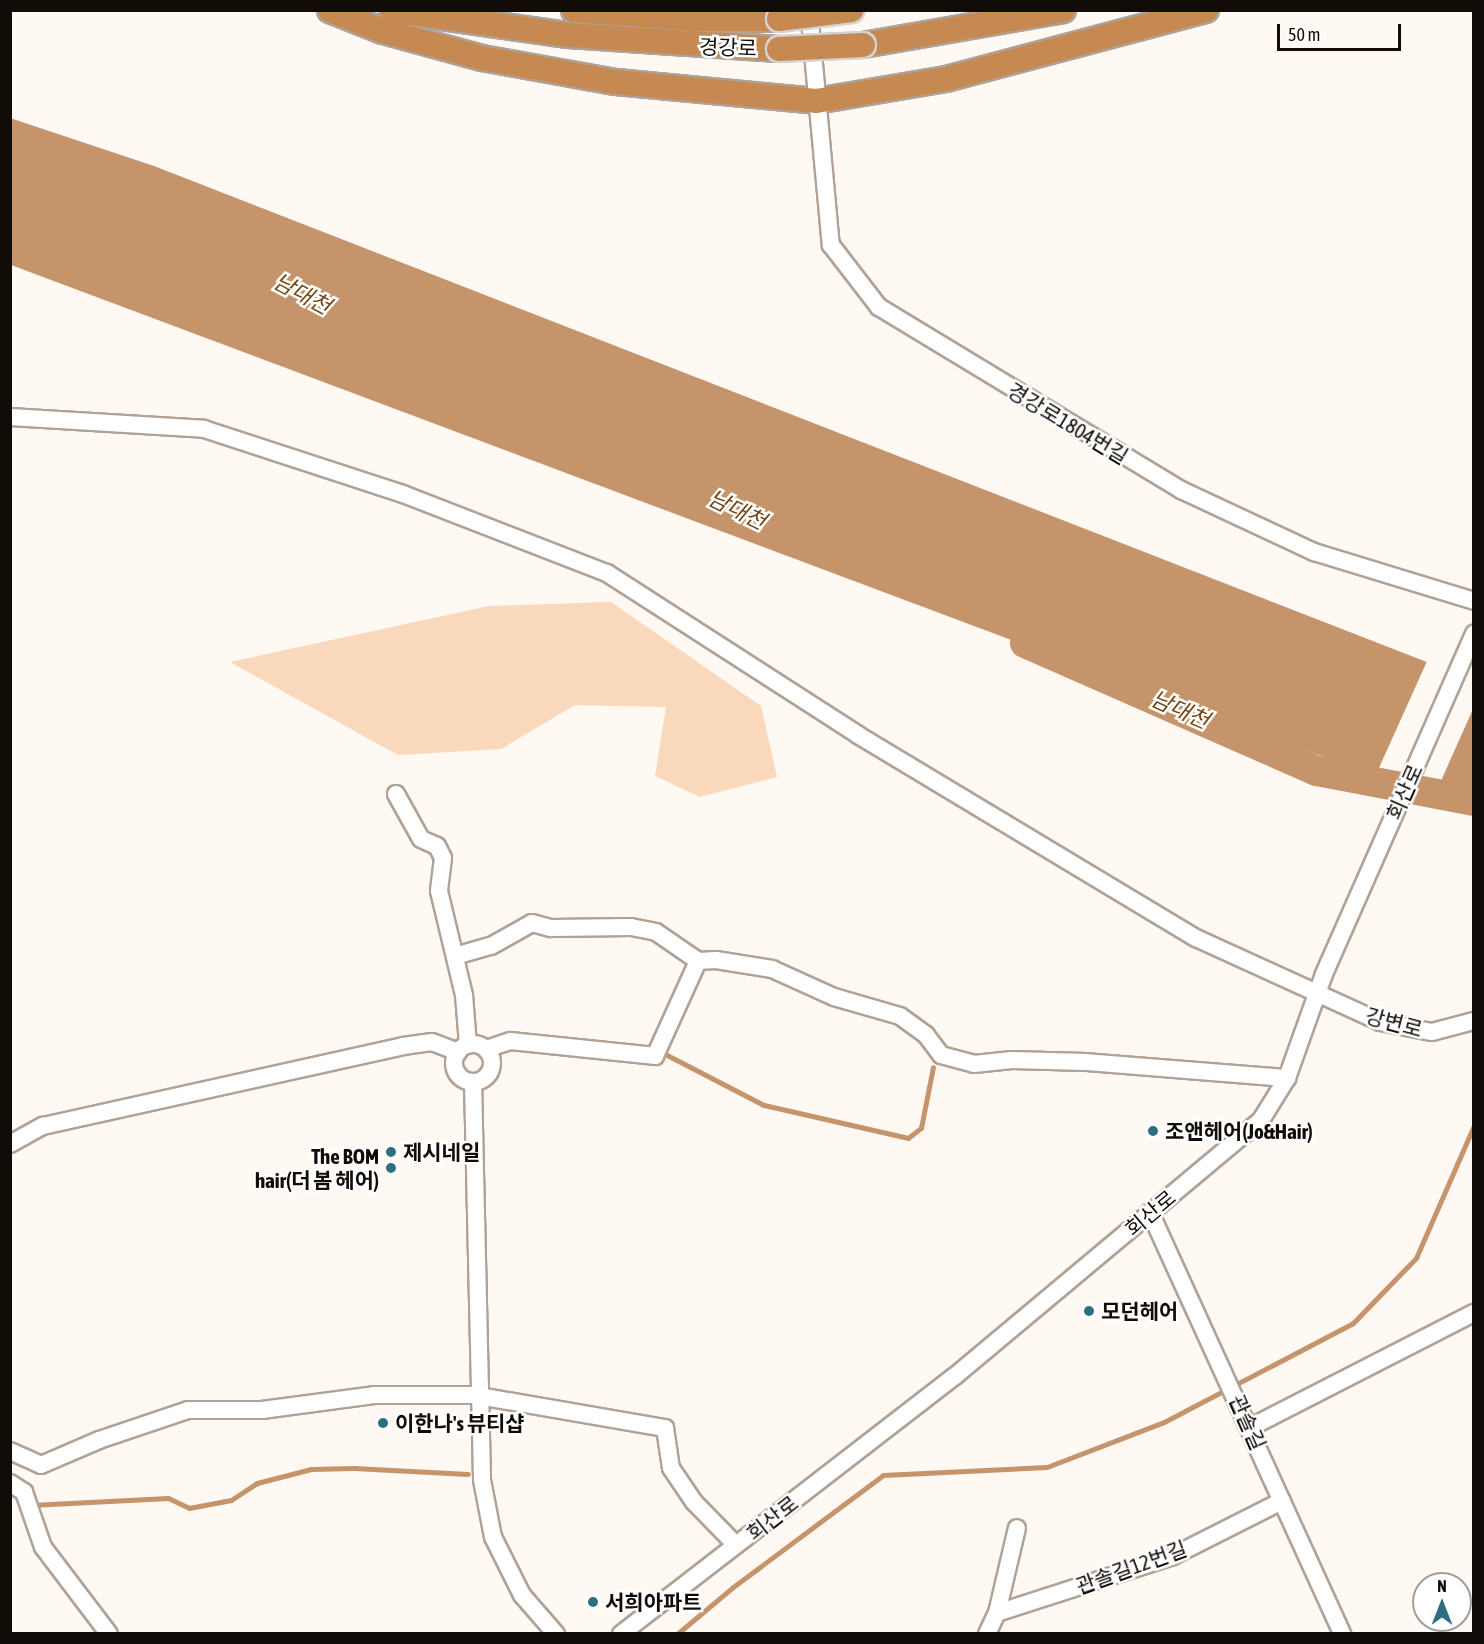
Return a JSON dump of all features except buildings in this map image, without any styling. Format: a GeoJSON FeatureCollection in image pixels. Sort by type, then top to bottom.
{"type":"FeatureCollection","features":[{"type":"Feature","properties":{"kind":"highway"},"geometry":{"type":"LineString","coordinates":[[330,10],[383,31],[493,60],[616,82],[816,101],[946,79],[1206,10]]}},
{"type":"Feature","properties":{"kind":"highway","name":"경강로"},"geometry":{"type":"LineString","coordinates":[[392,10],[568,35],[779,49],[863,45],[1063,10]]}},
{"type":"Feature","properties":{"kind":"highway","name":"경강로"},"geometry":{"type":"LineString","coordinates":[[574,10],[697,19],[779,19],[851,10]]}},
{"type":"Feature","properties":{"kind":"street","name":"경강로1804번길"},"geometry":{"type":"LineString","coordinates":[[809,10],[831,245],[879,307],[1181,490],[1314,552],[1473,601]]}},
{"type":"Feature","properties":{"kind":"street","name":"강변로"},"geometry":{"type":"LineString","coordinates":[[10,417],[204,429],[404,494],[607,573],[858,735],[1166,920],[1317,995],[1380,1022],[1432,1032],[1473,1021]]}},
{"type":"Feature","properties":{"kind":"street","name":"회산로"},"geometry":{"type":"LineString","coordinates":[[621,1634],[955,1376],[1262,1120],[1287,1077],[1324,974],[1473,634]]}},
{"type":"Feature","properties":{"kind":"street"},"geometry":{"type":"LineString","coordinates":[[396,794],[421,839],[437,846],[443,858],[439,891],[464,995],[463,1048],[455,1069],[462,1078],[473,1082],[485,1077],[492,1067],[486,1049]]}},
{"type":"Feature","properties":{"kind":"street"},"geometry":{"type":"LineString","coordinates":[[455,956],[491,946],[532,924],[551,928],[631,927],[656,932],[698,961],[743,962],[772,969],[834,997],[900,1016],[926,1035],[941,1054],[974,1064],[1012,1060],[1086,1062],[1287,1077]]}},
{"type":"Feature","properties":{"kind":"street"},"geometry":{"type":"LineString","coordinates":[[10,1144],[43,1126],[403,1046],[432,1042],[463,1048],[486,1049],[511,1041],[655,1056],[698,961]]}},
{"type":"Feature","properties":{"kind":"street"},"geometry":{"type":"LineString","coordinates":[[473,1082],[482,1397],[482,1480],[493,1537],[522,1594],[556,1634]]}},
{"type":"Feature","properties":{"kind":"street","name":"관솔길"},"geometry":{"type":"LineString","coordinates":[[1150,1212],[1251,1427],[1342,1634]]}},
{"type":"Feature","properties":{"kind":"street"},"geometry":{"type":"LineString","coordinates":[[1251,1427],[1473,1313]]}},
{"type":"Feature","properties":{"kind":"street"},"geometry":{"type":"LineString","coordinates":[[10,1451],[41,1465],[99,1440],[188,1410],[262,1410],[374,1395],[482,1397],[665,1428],[671,1468],[694,1502],[736,1545]]}},
{"type":"Feature","properties":{"kind":"street"},"geometry":{"type":"LineString","coordinates":[[10,1483],[24,1492],[43,1547],[109,1634]]}},
{"type":"Feature","properties":{"kind":"street","name":"관솔길12번길"},"geometry":{"type":"LineString","coordinates":[[997,1613],[1173,1556],[1282,1501]]}},
{"type":"Feature","properties":{"kind":"street"},"geometry":{"type":"LineString","coordinates":[[987,1634],[997,1613],[1017,1528]]}},
{"type":"Feature","properties":{"kind":"shaded area"},"geometry":{"type":"Polygon","coordinates":[[[611,602],[761,706],[777,777],[700,797],[655,776],[666,707],[575,705],[501,749],[398,755],[230,662],[489,606],[611,602]]]}},
{"type":"Feature","properties":{"kind":"water"},"geometry":{"type":"Polygon","coordinates":[[[10,118],[154,166],[1473,680],[1473,813],[11,265],[10,118]]]}},
{"type":"Feature","properties":{"kind":"pier"},"geometry":{"type":"Polygon","coordinates":[[[1428,659],[1474,677],[1473,709],[1432,801],[1374,779],[1428,659]]]}},
{"type":"Feature","properties":{"kind":"waterway","name":"남대천"},"geometry":{"type":"LineString","coordinates":[[1025,643],[1317,771],[1474,801]]}},
{"type":"Feature","properties":{"kind":"waterway"},"geometry":{"type":"LineString","coordinates":[[665,1054],[764,1105],[908,1138],[921,1128],[933,1067]]}},
{"type":"Feature","properties":{"kind":"waterway"},"geometry":{"type":"LineString","coordinates":[[677,1634],[733,1587],[883,1475],[1047,1467],[1164,1422],[1353,1323],[1416,1258],[1474,1125]]}},
{"type":"Feature","properties":{"kind":"waterway"},"geometry":{"type":"LineString","coordinates":[[31,1505],[168,1498],[189,1508],[231,1500],[257,1483],[311,1469],[354,1468],[468,1474]]}},
{"type":"Feature","properties":{"kind":"place","name":"조앤헤어(Jo&Hair)"},"geometry":{"type":"Point","coordinates":[1153,1131]}},
{"type":"Feature","properties":{"kind":"place","name":"제시네일"},"geometry":{"type":"Point","coordinates":[391,1152]}},
{"type":"Feature","properties":{"kind":"place","name":"The BOM hair(더 봄 헤어)"},"geometry":{"type":"Point","coordinates":[391,1168]}},
{"type":"Feature","properties":{"kind":"place","name":"모던헤어"},"geometry":{"type":"Point","coordinates":[1089,1311]}},
{"type":"Feature","properties":{"kind":"place","name":"이한나's 뷰티샵"},"geometry":{"type":"Point","coordinates":[383,1423]}},
{"type":"Feature","properties":{"kind":"place","name":"서희아파트"},"geometry":{"type":"Point","coordinates":[593,1602]}}]}
